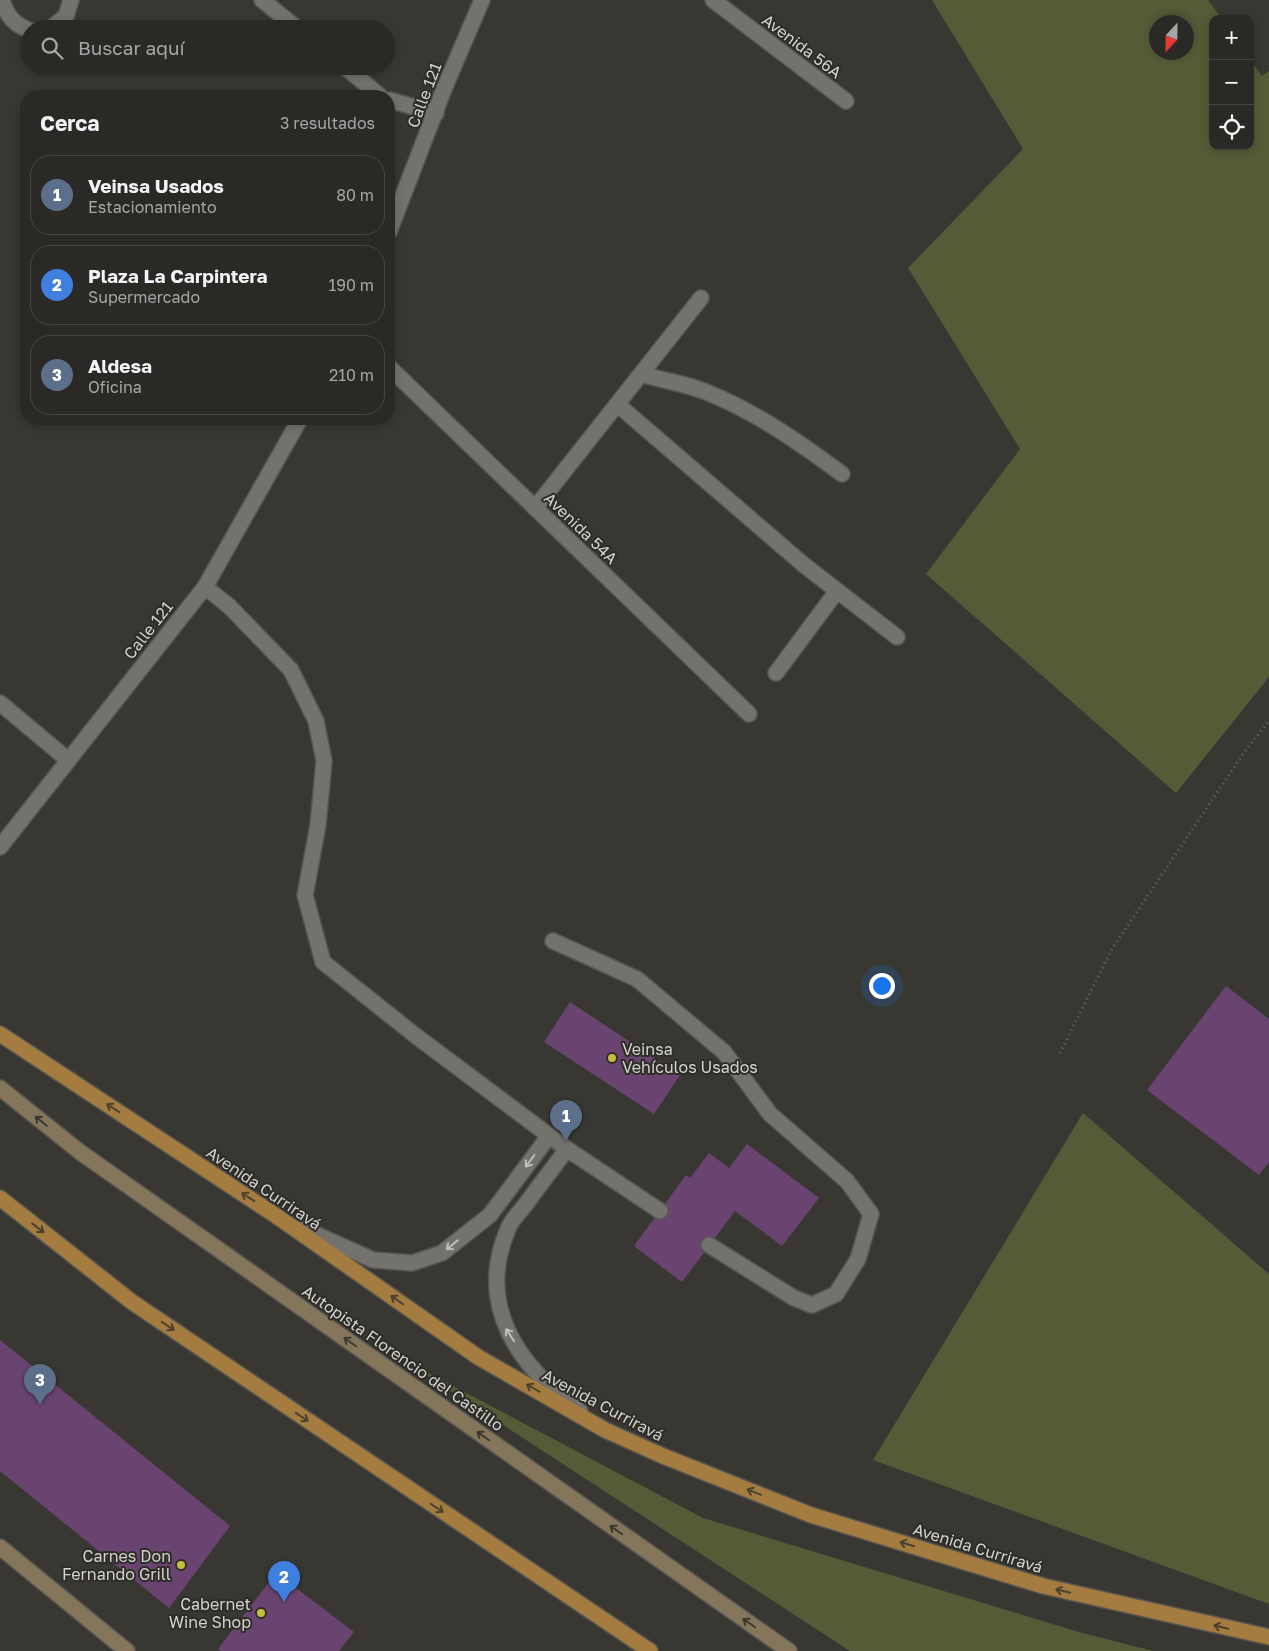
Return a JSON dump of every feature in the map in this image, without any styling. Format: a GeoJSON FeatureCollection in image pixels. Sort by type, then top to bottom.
{"type":"FeatureCollection","features":[{"type":"Feature","properties":{"kind":"highway","name":"Avenida Curriravá"},"geometry":{"type":"LineString","coordinates":[[0,1034],[276,1215],[478,1357],[606,1430],[662,1456],[811,1515],[1043,1586],[1269,1637]]}},
{"type":"Feature","properties":{"kind":"highway"},"geometry":{"type":"LineString","coordinates":[[0,1198],[132,1302],[650,1651]]}},
{"type":"Feature","properties":{"kind":"main road","name":"Autopista Florencio del Castillo"},"geometry":{"type":"LineString","coordinates":[[0,1088],[80,1152],[789,1651]]}},
{"type":"Feature","properties":{"kind":"main road"},"geometry":{"type":"LineString","coordinates":[[0,1547],[127,1651]]}},
{"type":"Feature","properties":{"kind":"street"},"geometry":{"type":"LineString","coordinates":[[2,0],[11,20],[20,27]]}},
{"type":"Feature","properties":{"kind":"street"},"geometry":{"type":"LineString","coordinates":[[61,20],[66,16],[72,0]]}},
{"type":"Feature","properties":{"kind":"street"},"geometry":{"type":"LineString","coordinates":[[262,0],[287,20]]}},
{"type":"Feature","properties":{"kind":"street","name":"Calle 121"},"geometry":{"type":"LineString","coordinates":[[395,217],[482,0]]}},
{"type":"Feature","properties":{"kind":"street","name":"Avenida 56A"},"geometry":{"type":"LineString","coordinates":[[713,0],[846,101]]}},
{"type":"Feature","properties":{"kind":"street"},"geometry":{"type":"LineString","coordinates":[[355,75],[373,90]]}},
{"type":"Feature","properties":{"kind":"street"},"geometry":{"type":"LineString","coordinates":[[395,102],[436,113]]}},
{"type":"Feature","properties":{"kind":"street"},"geometry":{"type":"LineString","coordinates":[[535,508],[701,298]]}},
{"type":"Feature","properties":{"kind":"street","name":"Avenida 54A"},"geometry":{"type":"LineString","coordinates":[[395,374],[748,714]]}},
{"type":"Feature","properties":{"kind":"street"},"geometry":{"type":"LineString","coordinates":[[641,374],[709,393],[756,414],[842,474]]}},
{"type":"Feature","properties":{"kind":"street"},"geometry":{"type":"LineString","coordinates":[[617,404],[804,566],[897,637]]}},
{"type":"Feature","properties":{"kind":"street","name":"Calle 121"},"geometry":{"type":"LineString","coordinates":[[0,847],[205,587],[297,425]]}},
{"type":"Feature","properties":{"kind":"street"},"geometry":{"type":"LineString","coordinates":[[205,587],[229,606],[291,670],[316,721],[324,761],[318,825],[305,895],[323,962],[549,1136],[660,1211]]}},
{"type":"Feature","properties":{"kind":"street"},"geometry":{"type":"LineString","coordinates":[[776,672],[837,591]]}},
{"type":"Feature","properties":{"kind":"street"},"geometry":{"type":"LineString","coordinates":[[0,703],[68,760]]}},
{"type":"Feature","properties":{"kind":"street"},"geometry":{"type":"LineString","coordinates":[[553,941],[637,979],[724,1052],[770,1114],[848,1182],[871,1214],[858,1259],[836,1294],[812,1305],[794,1298],[709,1245]]}},
{"type":"Feature","properties":{"kind":"street"},"geometry":{"type":"LineString","coordinates":[[276,1215],[374,1260],[412,1263],[442,1253],[490,1215],[549,1136]]}},
{"type":"Feature","properties":{"kind":"street"},"geometry":{"type":"LineString","coordinates":[[567,1149],[508,1228],[496,1270],[496,1298],[506,1329],[534,1371],[576,1408],[606,1430]]}},
{"type":"Feature","properties":{"kind":"path"},"geometry":{"type":"LineString","coordinates":[[1060,1052],[1112,948],[1245,751],[1269,721]]}},
{"type":"Feature","properties":{"kind":"green space"},"geometry":{"type":"Polygon","coordinates":[[[932,0],[1208,0],[1219,15],[1209,15],[1209,150],[1254,150],[1254,65],[1262,76],[1269,71],[1269,677],[1176,793],[926,574],[1020,449],[908,268],[1023,149],[932,0]]]}},
{"type":"Feature","properties":{"kind":"green space"},"geometry":{"type":"Polygon","coordinates":[[[1083,1113],[1269,1274],[1269,1604],[873,1460],[1083,1113]]]}},
{"type":"Feature","properties":{"kind":"green space"},"geometry":{"type":"Polygon","coordinates":[[[400,1358],[703,1518],[1079,1632],[1153,1651],[850,1651],[400,1358]]]}},
{"type":"Feature","properties":{"kind":"building"},"geometry":{"type":"Polygon","coordinates":[[[1226,986],[1269,1019],[1269,1162],[1259,1175],[1147,1090],[1226,986]]]}},
{"type":"Feature","properties":{"kind":"building","name":"Veinsa Vehículos Usados"},"geometry":{"type":"Polygon","coordinates":[[[570,1002],[680,1075],[654,1114],[544,1042],[570,1002]]]}},
{"type":"Feature","properties":{"kind":"building"},"geometry":{"type":"Polygon","coordinates":[[[747,1144],[819,1198],[782,1246],[735,1211],[682,1282],[634,1246],[686,1175],[690,1178],[709,1153],[729,1168],[747,1144]]]}},
{"type":"Feature","properties":{"kind":"building"},"geometry":{"type":"Polygon","coordinates":[[[0,1340],[230,1526],[169,1608],[0,1471],[0,1340]]]}},
{"type":"Feature","properties":{"kind":"building"},"geometry":{"type":"Polygon","coordinates":[[[276,1573],[354,1632],[339,1651],[221,1651],[218,1649],[276,1573]]]}},
{"type":"Feature","properties":{"kind":"place","name":"Veinsa Vehículos Usados"},"geometry":{"type":"Point","coordinates":[612,1058]}},
{"type":"Feature","properties":{"kind":"place","name":"Veinsa Usados"},"geometry":{"type":"Point","coordinates":[566,1141]}},
{"type":"Feature","properties":{"kind":"place","name":"Aldesa"},"geometry":{"type":"Point","coordinates":[40,1405]}},
{"type":"Feature","properties":{"kind":"place","name":"Carnes Don Fernando Grill"},"geometry":{"type":"Point","coordinates":[181,1565]}},
{"type":"Feature","properties":{"kind":"place","name":"Plaza La Carpintera"},"geometry":{"type":"Point","coordinates":[284,1602]}},
{"type":"Feature","properties":{"kind":"place","name":"Cabernet Wine Shop"},"geometry":{"type":"Point","coordinates":[261,1613]}}]}
